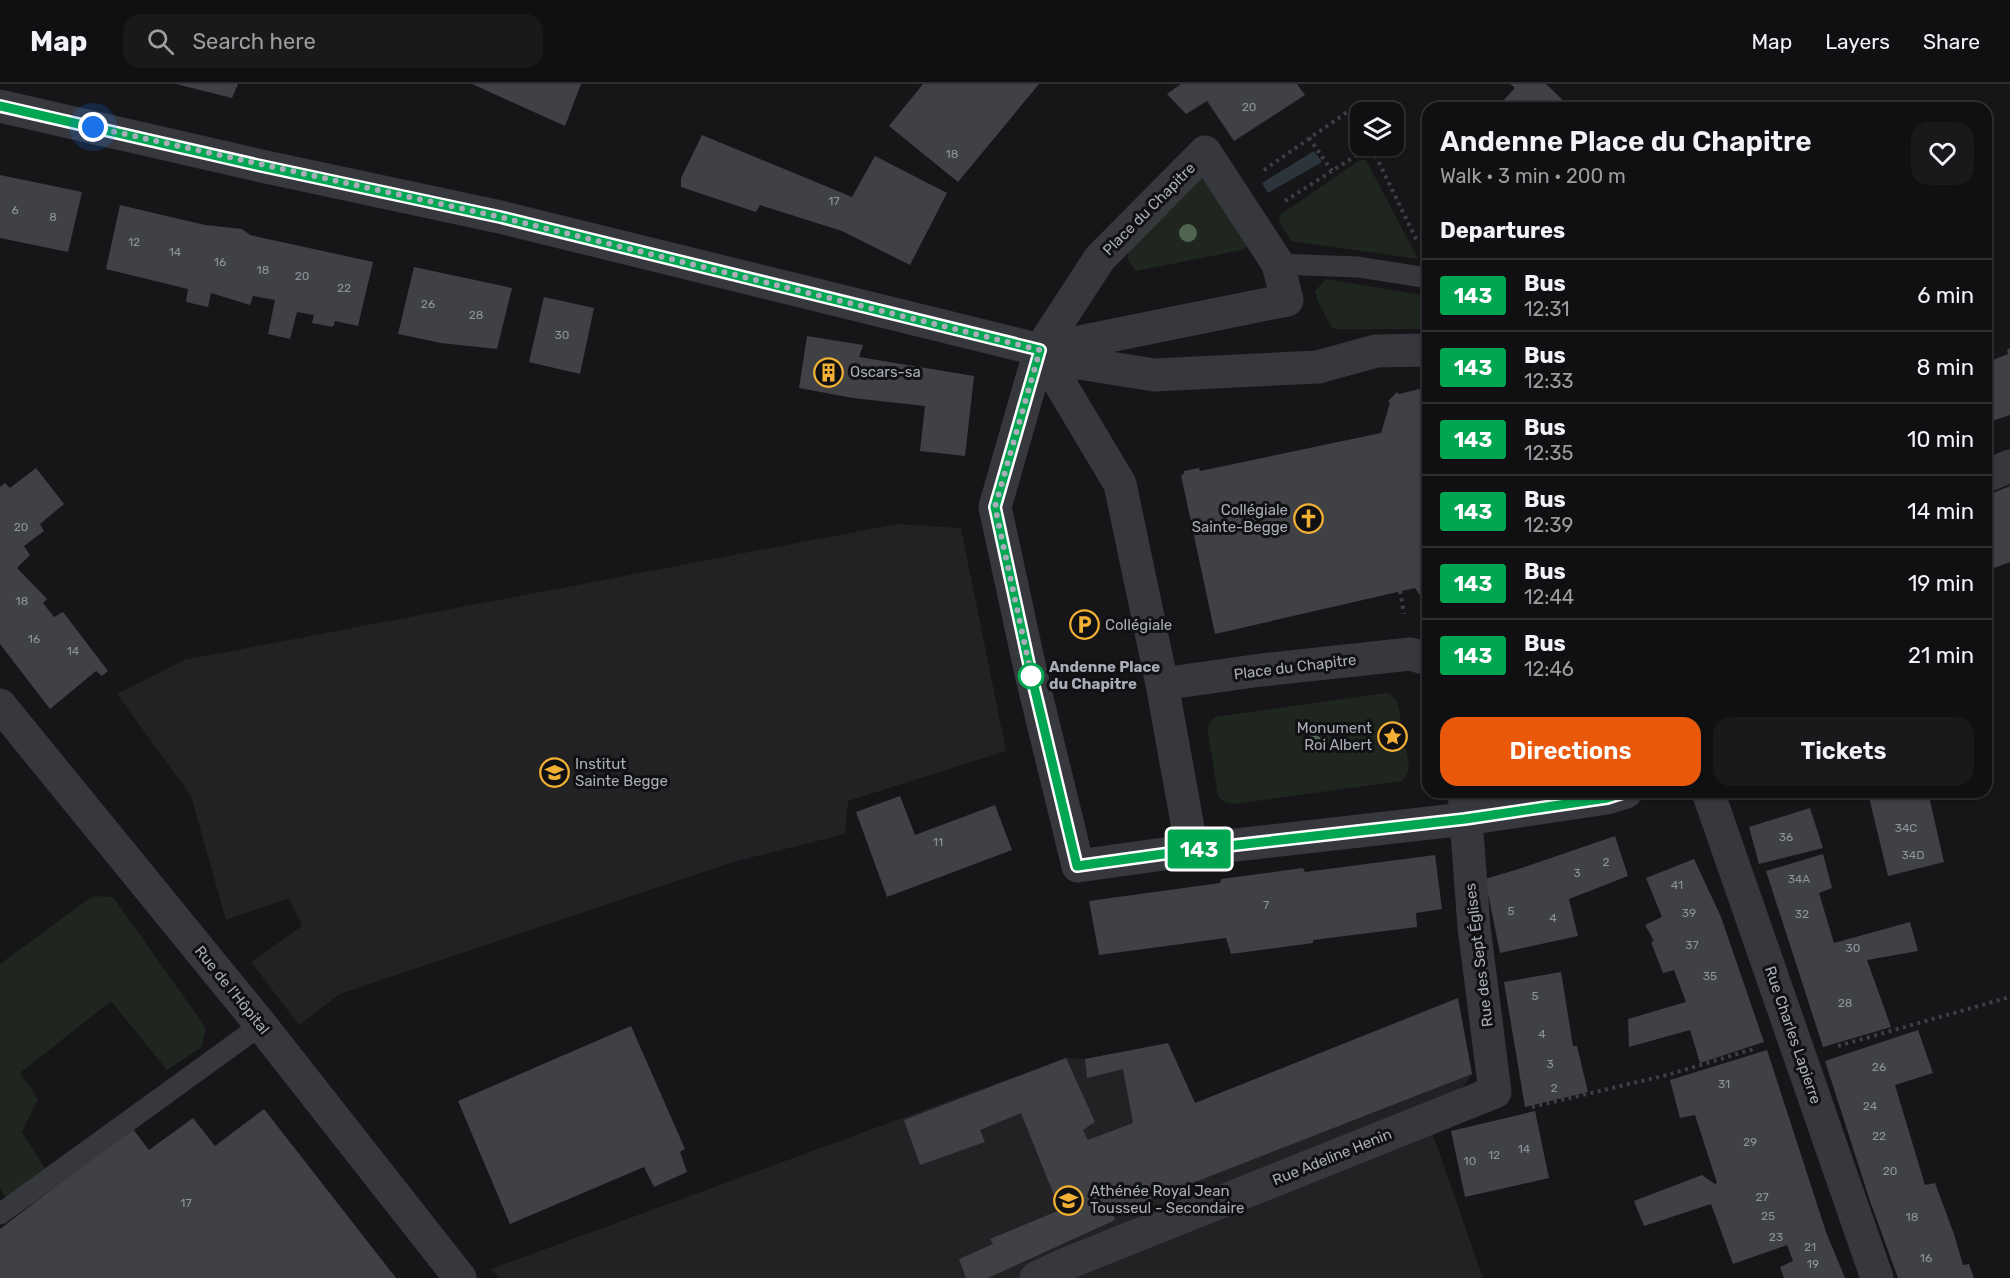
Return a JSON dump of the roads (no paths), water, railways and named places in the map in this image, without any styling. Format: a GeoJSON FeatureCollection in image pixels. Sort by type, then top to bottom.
{"type":"FeatureCollection","features":[{"type":"Feature","properties":{"kind":"street"},"geometry":{"type":"LineString","coordinates":[[0,106],[257,165],[500,217],[1040,350],[1054,359],[1154,375],[1318,367],[1376,351],[1422,350]]}},
{"type":"Feature","properties":{"kind":"street","name":"Place du Chapitre"},"geometry":{"type":"LineString","coordinates":[[1040,350],[1287,300],[1278,264],[1205,152],[1100,258],[1040,350],[995,507],[1032,678],[1077,866],[1192,850],[1464,805],[1607,798]]}},
{"type":"Feature","properties":{"kind":"street"},"geometry":{"type":"LineString","coordinates":[[1040,350],[1120,484],[1162,684],[1192,850]]}},
{"type":"Feature","properties":{"kind":"street"},"geometry":{"type":"LineString","coordinates":[[1992,474],[2010,466]]}},
{"type":"Feature","properties":{"kind":"street","name":"Place du Chapitre"},"geometry":{"type":"LineString","coordinates":[[1162,684],[1261,670],[1410,654],[1422,657]]}},
{"type":"Feature","properties":{"kind":"street","name":"Rue de l'Hôpital"},"geometry":{"type":"LineString","coordinates":[[0,705],[261,1025],[460,1278]]}},
{"type":"Feature","properties":{"kind":"street","name":"Rue Charles Lapierre"},"geometry":{"type":"LineString","coordinates":[[1710,798],[1877,1278]]}},
{"type":"Feature","properties":{"kind":"street","name":"Rue des Sept Églises"},"geometry":{"type":"LineString","coordinates":[[1464,805],[1474,927],[1495,1092]]}},
{"type":"Feature","properties":{"kind":"street","name":"Rue Adeline Henin"},"geometry":{"type":"LineString","coordinates":[[1036,1278],[1068,1263],[1495,1092]]}},
{"type":"Feature","properties":{"kind":"lane"},"geometry":{"type":"LineString","coordinates":[[1278,264],[1358,267],[1422,277]]}},
{"type":"Feature","properties":{"kind":"lane"},"geometry":{"type":"LineString","coordinates":[[0,1214],[261,1025]]}},
{"type":"Feature","properties":{"kind":"place","name":"Oscars-sa"},"geometry":{"type":"Point","coordinates":[829,372]}},
{"type":"Feature","properties":{"kind":"place","name":"Collégiale Sainte-Begge"},"geometry":{"type":"Point","coordinates":[1309,519]}},
{"type":"Feature","properties":{"kind":"place","name":"Collégiale"},"geometry":{"type":"Point","coordinates":[1084,625]}},
{"type":"Feature","properties":{"kind":"place","name":"Andenne Place du Chapitre"},"geometry":{"type":"Point","coordinates":[1031,676]}},
{"type":"Feature","properties":{"kind":"place","name":"Monument Roi Albert"},"geometry":{"type":"Point","coordinates":[1393,737]}},
{"type":"Feature","properties":{"kind":"place","name":"Institut Sainte Begge"},"geometry":{"type":"Point","coordinates":[554,773]}},
{"type":"Feature","properties":{"kind":"place","name":"Athénée Royal Jean Tousseul - Secondaire"},"geometry":{"type":"Point","coordinates":[1069,1200]}}]}
